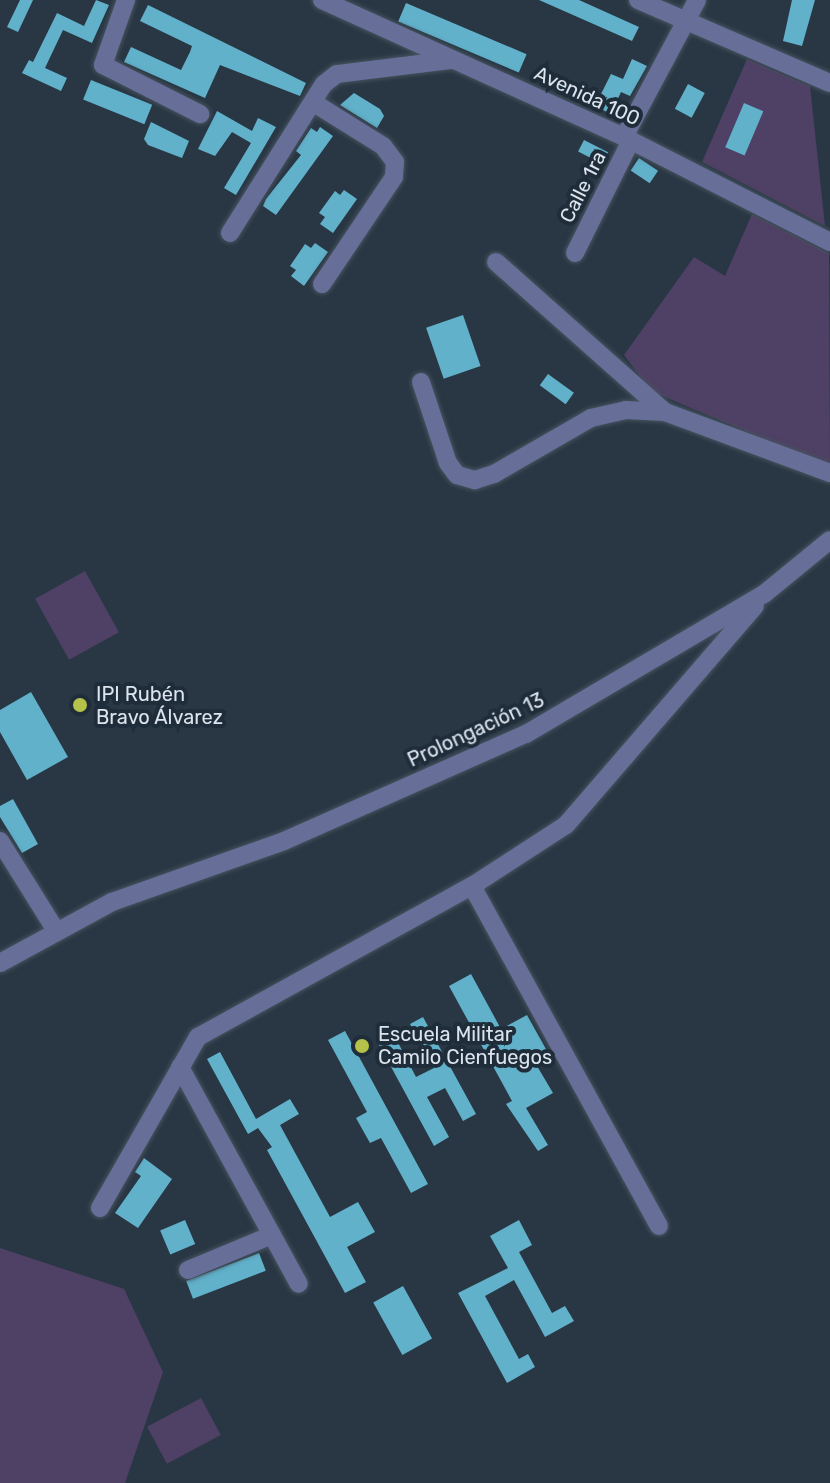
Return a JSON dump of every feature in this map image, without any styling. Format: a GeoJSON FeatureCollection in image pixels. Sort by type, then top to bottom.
{"type":"FeatureCollection","features":[{"type":"Feature","properties":{"kind":"street"},"geometry":{"type":"LineString","coordinates":[[126,0],[103,65],[200,114]]}},
{"type":"Feature","properties":{"kind":"street","name":"Avenida 100"},"geometry":{"type":"LineString","coordinates":[[322,0],[628,139],[830,242]]}},
{"type":"Feature","properties":{"kind":"street"},"geometry":{"type":"LineString","coordinates":[[638,0],[830,83]]}},
{"type":"Feature","properties":{"kind":"street","name":"Calle 1ra"},"geometry":{"type":"LineString","coordinates":[[575,253],[697,0]]}},
{"type":"Feature","properties":{"kind":"street"},"geometry":{"type":"LineString","coordinates":[[230,233],[324,84],[349,70],[454,60]]}},
{"type":"Feature","properties":{"kind":"street"},"geometry":{"type":"LineString","coordinates":[[314,103],[383,146],[395,162],[394,177],[322,284]]}},
{"type":"Feature","properties":{"kind":"street"},"geometry":{"type":"LineString","coordinates":[[496,262],[665,412]]}},
{"type":"Feature","properties":{"kind":"street"},"geometry":{"type":"LineString","coordinates":[[421,382],[448,463],[457,475],[475,480],[591,418],[626,410],[665,412],[830,473]]}},
{"type":"Feature","properties":{"kind":"street","name":"Prolongación 13"},"geometry":{"type":"LineString","coordinates":[[0,963],[55,929],[112,902],[284,841],[526,734],[764,594],[830,540]]}},
{"type":"Feature","properties":{"kind":"street"},"geometry":{"type":"LineString","coordinates":[[100,1208],[198,1037],[472,886],[566,825],[764,594]]}},
{"type":"Feature","properties":{"kind":"street"},"geometry":{"type":"LineString","coordinates":[[0,841],[55,929]]}},
{"type":"Feature","properties":{"kind":"street"},"geometry":{"type":"LineString","coordinates":[[472,886],[659,1226]]}},
{"type":"Feature","properties":{"kind":"street"},"geometry":{"type":"LineString","coordinates":[[180,1067],[299,1284]]}},
{"type":"Feature","properties":{"kind":"street"},"geometry":{"type":"LineString","coordinates":[[188,1270],[272,1235]]}},
{"type":"Feature","properties":{"kind":"shaded area"},"geometry":{"type":"Polygon","coordinates":[[[747,59],[810,86],[825,226],[702,162],[747,59]]]}},
{"type":"Feature","properties":{"kind":"shaded area"},"geometry":{"type":"Polygon","coordinates":[[[752,214],[829,253],[830,467],[651,391],[624,355],[694,257],[725,276],[752,214]]]}},
{"type":"Feature","properties":{"kind":"shaded area"},"geometry":{"type":"Polygon","coordinates":[[[85,571],[119,632],[69,660],[35,599],[85,571]]]}},
{"type":"Feature","properties":{"kind":"shaded area"},"geometry":{"type":"Polygon","coordinates":[[[0,1248],[124,1289],[163,1372],[125,1483],[0,1483],[0,1248]]]}},
{"type":"Feature","properties":{"kind":"shaded area"},"geometry":{"type":"Polygon","coordinates":[[[201,1398],[221,1435],[167,1464],[147,1427],[201,1398]]]}},
{"type":"Feature","properties":{"kind":"building"},"geometry":{"type":"Polygon","coordinates":[[[20,0],[33,0],[18,32],[7,27],[20,0]]]}},
{"type":"Feature","properties":{"kind":"building"},"geometry":{"type":"Polygon","coordinates":[[[96,0],[109,5],[92,43],[63,30],[45,68],[67,78],[61,91],[22,73],[29,60],[33,62],[57,13],[84,26],[96,0]]]}},
{"type":"Feature","properties":{"kind":"building"},"geometry":{"type":"Polygon","coordinates":[[[539,0],[579,0],[639,27],[632,41],[539,0]]]}},
{"type":"Feature","properties":{"kind":"building"},"geometry":{"type":"Polygon","coordinates":[[[792,0],[815,0],[802,46],[783,41],[792,0]]]}},
{"type":"Feature","properties":{"kind":"building"},"geometry":{"type":"Polygon","coordinates":[[[406,3],[527,54],[519,73],[398,21],[406,3]]]}},
{"type":"Feature","properties":{"kind":"building"},"geometry":{"type":"Polygon","coordinates":[[[148,5],[306,83],[300,96],[220,65],[205,98],[124,62],[131,47],[181,70],[190,52],[192,46],[140,21],[148,5]]]}},
{"type":"Feature","properties":{"kind":"building"},"geometry":{"type":"Polygon","coordinates":[[[632,59],[647,66],[630,96],[621,92],[611,114],[595,106],[611,74],[623,79],[632,59]]]}},
{"type":"Feature","properties":{"kind":"building"},"geometry":{"type":"Polygon","coordinates":[[[91,80],[152,105],[144,124],[83,99],[91,80]]]}},
{"type":"Feature","properties":{"kind":"building"},"geometry":{"type":"Polygon","coordinates":[[[688,84],[705,93],[692,118],[675,109],[688,84]]]}},
{"type":"Feature","properties":{"kind":"building"},"geometry":{"type":"Polygon","coordinates":[[[354,93],[380,109],[384,116],[377,128],[340,105],[354,93]]]}},
{"type":"Feature","properties":{"kind":"building"},"geometry":{"type":"Polygon","coordinates":[[[744,103],[763,111],[745,155],[725,147],[744,103]]]}},
{"type":"Feature","properties":{"kind":"building"},"geometry":{"type":"Polygon","coordinates":[[[217,111],[252,131],[258,118],[276,127],[236,195],[224,188],[251,143],[232,132],[215,156],[198,149],[217,111]]]}},
{"type":"Feature","properties":{"kind":"building"},"geometry":{"type":"Polygon","coordinates":[[[151,122],[189,141],[182,158],[148,145],[144,139],[151,122]]]}},
{"type":"Feature","properties":{"kind":"building"},"geometry":{"type":"Polygon","coordinates":[[[320,127],[333,136],[276,215],[263,206],[266,199],[301,155],[296,151],[311,128],[317,132],[320,127]]]}},
{"type":"Feature","properties":{"kind":"building"},"geometry":{"type":"Polygon","coordinates":[[[584,140],[608,152],[602,164],[578,152],[584,140]]]}},
{"type":"Feature","properties":{"kind":"building"},"geometry":{"type":"Polygon","coordinates":[[[639,158],[658,171],[650,183],[631,170],[639,158]]]}},
{"type":"Feature","properties":{"kind":"building"},"geometry":{"type":"Polygon","coordinates":[[[344,190],[357,199],[333,233],[320,224],[325,217],[319,213],[335,191],[340,195],[344,190]]]}},
{"type":"Feature","properties":{"kind":"building"},"geometry":{"type":"Polygon","coordinates":[[[315,243],[328,252],[304,286],[291,276],[296,270],[290,266],[305,244],[311,248],[315,243]]]}},
{"type":"Feature","properties":{"kind":"building"},"geometry":{"type":"Polygon","coordinates":[[[463,315],[481,366],[444,379],[426,328],[463,315]]]}},
{"type":"Feature","properties":{"kind":"building"},"geometry":{"type":"Polygon","coordinates":[[[548,374],[574,393],[566,404],[540,385],[548,374]]]}},
{"type":"Feature","properties":{"kind":"building"},"geometry":{"type":"Polygon","coordinates":[[[31,692],[68,757],[27,780],[0,732],[0,710],[31,692]]]}},
{"type":"Feature","properties":{"kind":"building"},"geometry":{"type":"Polygon","coordinates":[[[13,799],[38,844],[22,853],[0,817],[0,806],[13,799]]]}},
{"type":"Feature","properties":{"kind":"building"},"geometry":{"type":"Polygon","coordinates":[[[471,974],[501,1029],[527,1015],[551,1058],[537,1066],[553,1093],[526,1108],[548,1145],[538,1151],[506,1104],[512,1101],[449,986],[471,974]]]}},
{"type":"Feature","properties":{"kind":"building"},"geometry":{"type":"Polygon","coordinates":[[[423,1017],[476,1114],[463,1121],[445,1088],[427,1097],[449,1137],[434,1146],[377,1041],[393,1033],[416,1077],[434,1068],[410,1024],[423,1017]]]}},
{"type":"Feature","properties":{"kind":"building"},"geometry":{"type":"Polygon","coordinates":[[[345,1031],[428,1184],[411,1193],[381,1138],[370,1143],[356,1118],[367,1112],[328,1040],[345,1031]]]}},
{"type":"Feature","properties":{"kind":"building"},"geometry":{"type":"Polygon","coordinates":[[[220,1052],[256,1119],[290,1099],[299,1114],[280,1125],[330,1217],[358,1202],[375,1232],[347,1247],[366,1282],[345,1293],[267,1150],[272,1147],[258,1128],[248,1134],[207,1059],[220,1052]]]}},
{"type":"Feature","properties":{"kind":"building"},"geometry":{"type":"Polygon","coordinates":[[[144,1158],[172,1179],[138,1228],[115,1213],[141,1176],[135,1172],[144,1158]]]}},
{"type":"Feature","properties":{"kind":"building"},"geometry":{"type":"Polygon","coordinates":[[[185,1220],[195,1244],[170,1254],[160,1231],[185,1220]]]}},
{"type":"Feature","properties":{"kind":"building"},"geometry":{"type":"Polygon","coordinates":[[[519,1220],[532,1245],[519,1252],[552,1313],[565,1306],[574,1321],[545,1337],[514,1280],[485,1296],[519,1359],[528,1354],[535,1367],[507,1383],[458,1293],[508,1268],[490,1236],[519,1220]]]}},
{"type":"Feature","properties":{"kind":"building"},"geometry":{"type":"Polygon","coordinates":[[[259,1253],[266,1271],[193,1299],[186,1281],[259,1253]]]}},
{"type":"Feature","properties":{"kind":"building"},"geometry":{"type":"Polygon","coordinates":[[[403,1286],[432,1338],[402,1355],[373,1302],[403,1286]]]}},
{"type":"Feature","properties":{"kind":"place","name":"IPI Rubén Bravo Álvarez"},"geometry":{"type":"Point","coordinates":[80,705]}},
{"type":"Feature","properties":{"kind":"place","name":"Escuela Militar Camilo Cienfuegos"},"geometry":{"type":"Point","coordinates":[362,1046]}}]}
